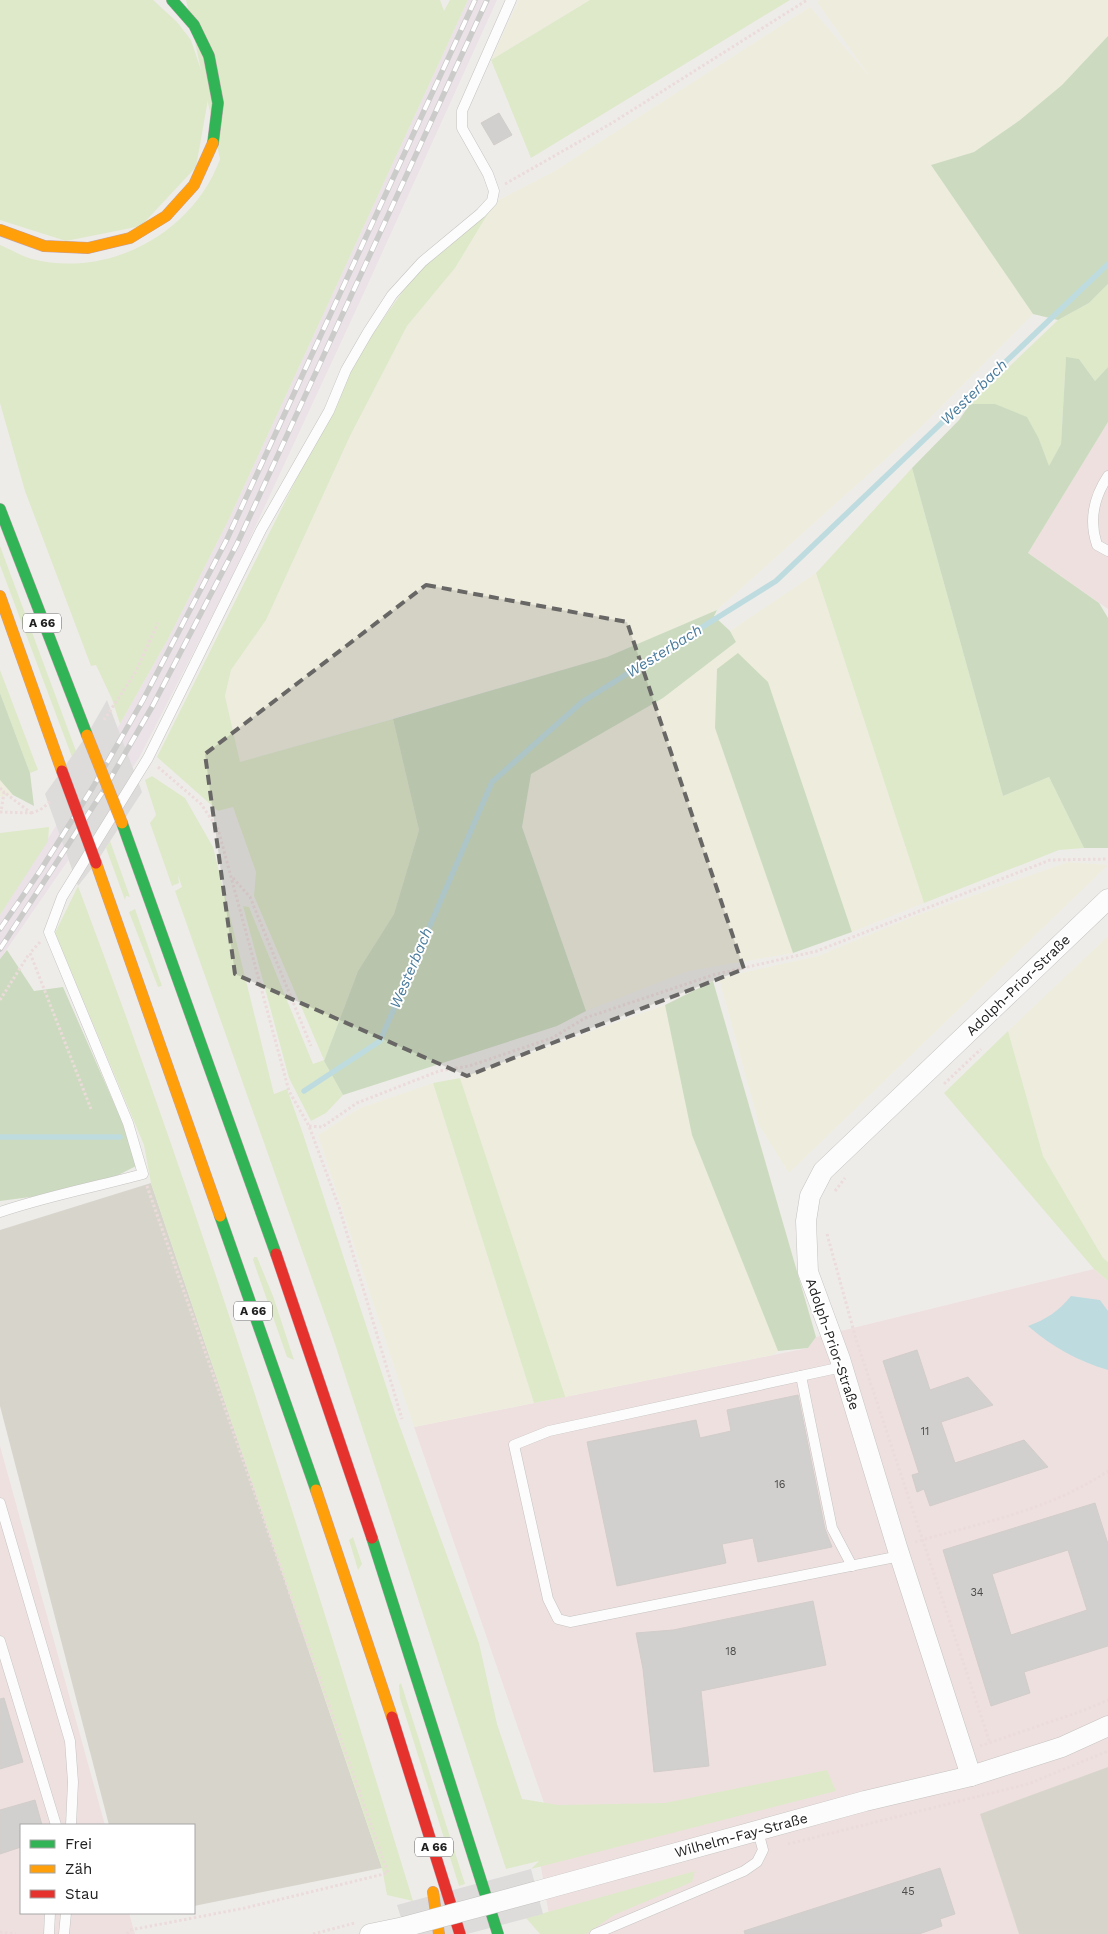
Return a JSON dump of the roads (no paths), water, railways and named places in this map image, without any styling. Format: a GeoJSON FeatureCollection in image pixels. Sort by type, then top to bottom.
{"type":"FeatureCollection","features":[{"type":"Feature","properties":{"kind":"highway"},"geometry":{"type":"LineString","coordinates":[[0,230],[15,238],[39,246],[63,250],[88,250],[113,245],[136,236],[158,223],[177,207],[193,188],[205,166],[214,142],[218,118],[218,92],[205,44],[192,22],[172,0]]}},
{"type":"Feature","properties":{"kind":"highway","name":"A 66"},"geometry":{"type":"LineString","coordinates":[[0,509],[28,586],[122,823],[173,962],[300,1326],[368,1529],[498,1934]]}},
{"type":"Feature","properties":{"kind":"highway","name":"A 66"},"geometry":{"type":"LineString","coordinates":[[0,596],[96,863],[310,1475],[406,1760],[460,1934]]}},
{"type":"Feature","properties":{"kind":"highway"},"geometry":{"type":"LineString","coordinates":[[406,1760],[439,1934]]}},
{"type":"Feature","properties":{"kind":"street","name":"Adolph-Prior-Straße"},"geometry":{"type":"LineString","coordinates":[[971,1776],[898,1552],[842,1367],[808,1272],[806,1221],[810,1196],[823,1171],[1108,899]]}},
{"type":"Feature","properties":{"kind":"street","name":"Wilhelm-Fay-Straße"},"geometry":{"type":"LineString","coordinates":[[370,1934],[404,1927],[538,1891],[865,1801],[971,1776],[1062,1747],[1108,1726]]}},
{"type":"Feature","properties":{"kind":"lane"},"geometry":{"type":"LineString","coordinates":[[0,1212],[29,1202],[91,1189],[142,1174],[128,1123],[48,932],[62,897],[148,758],[261,530],[328,411],[346,370],[368,332],[392,295],[416,269],[481,213],[492,201],[494,190],[488,174],[462,128],[462,111],[511,0]]}},
{"type":"Feature","properties":{"kind":"lane"},"geometry":{"type":"LineString","coordinates":[[1108,476],[1098,495],[1093,513],[1093,534],[1096,545],[1108,551]]}},
{"type":"Feature","properties":{"kind":"lane"},"geometry":{"type":"LineString","coordinates":[[842,1367],[549,1431],[514,1445],[548,1599],[558,1619],[570,1622],[852,1566],[898,1552]]}},
{"type":"Feature","properties":{"kind":"lane"},"geometry":{"type":"LineString","coordinates":[[801,1376],[832,1528],[852,1566]]}},
{"type":"Feature","properties":{"kind":"lane"},"geometry":{"type":"LineString","coordinates":[[0,1503],[70,1740],[74,1782],[71,1824]]}},
{"type":"Feature","properties":{"kind":"lane"},"geometry":{"type":"LineString","coordinates":[[0,1641],[56,1824]]}},
{"type":"Feature","properties":{"kind":"lane"},"geometry":{"type":"LineString","coordinates":[[595,1934],[744,1871],[757,1862],[763,1850],[758,1831]]}},
{"type":"Feature","properties":{"kind":"lane"},"geometry":{"type":"LineString","coordinates":[[49,1934],[50,1914]]}},
{"type":"Feature","properties":{"kind":"lane"},"geometry":{"type":"LineString","coordinates":[[64,1934],[66,1914]]}},
{"type":"Feature","properties":{"kind":"water"},"geometry":{"type":"Polygon","coordinates":[[[1071,1296],[1100,1300],[1108,1311],[1108,1370],[1066,1352],[1028,1326],[1051,1314],[1071,1296]]]}},
{"type":"Feature","properties":{"kind":"waterway","name":"Westerbach"},"geometry":{"type":"LineString","coordinates":[[304,1091],[380,1041],[492,782],[582,702],[776,581],[1108,264]]}},
{"type":"Feature","properties":{"kind":"waterway","name":"Westerbach"},"geometry":{"type":"LineString","coordinates":[[0,1137],[120,1137]]}},
{"type":"Feature","properties":{"kind":"railway"},"geometry":{"type":"LineString","coordinates":[[0,929],[40,871],[93,787],[143,700],[227,539],[475,0]]}},
{"type":"Feature","properties":{"kind":"railway"},"geometry":{"type":"LineString","coordinates":[[0,949],[102,793],[152,707],[237,544],[487,0]]}}]}
